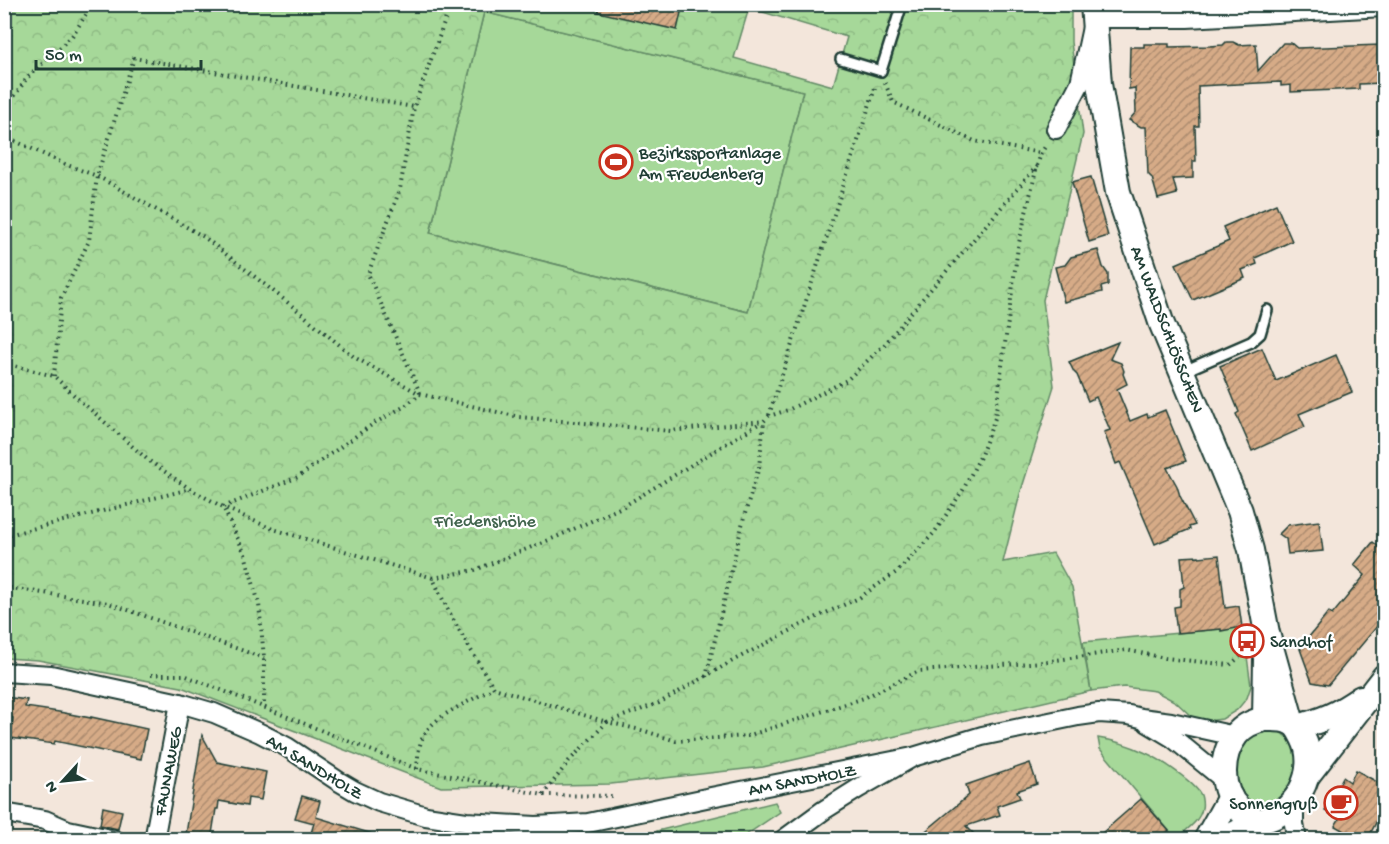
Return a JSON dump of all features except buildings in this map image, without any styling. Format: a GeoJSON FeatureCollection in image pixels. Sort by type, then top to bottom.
{"type":"FeatureCollection","features":[{"type":"Feature","properties":{"kind":"street"},"geometry":{"type":"LineString","coordinates":[[1056,129],[1080,83],[1093,11],[1187,18],[1384,7]]}},
{"type":"Feature","properties":{"kind":"street","name":"AM WALDSCHLÖSSCHEN"},"geometry":{"type":"LineString","coordinates":[[1093,11],[1099,84],[1118,192],[1161,322],[1240,511],[1267,633],[1294,725]]}},
{"type":"Feature","properties":{"kind":"street","name":"AM WALDSCHLÖSSCHEN"},"geometry":{"type":"LineString","coordinates":[[1264,719],[1267,633]]}},
{"type":"Feature","properties":{"kind":"street","name":"AM SANDHOLZ"},"geometry":{"type":"LineString","coordinates":[[4,672],[51,675],[180,703],[214,713],[287,747],[355,791],[407,811],[446,820],[536,826],[588,823],[913,758]]}},
{"type":"Feature","properties":{"kind":"street"},"geometry":{"type":"LineString","coordinates":[[1294,725],[1336,714],[1379,684]]}},
{"type":"Feature","properties":{"kind":"street"},"geometry":{"type":"LineString","coordinates":[[1307,776],[1379,684]]}},
{"type":"Feature","properties":{"kind":"street","name":"FAUNAWEG"},"geometry":{"type":"LineString","coordinates":[[154,840],[180,703]]}},
{"type":"Feature","properties":{"kind":"street"},"geometry":{"type":"LineString","coordinates":[[783,840],[824,810],[913,758],[982,736],[1078,716],[1109,714],[1171,722],[1236,736]]}},
{"type":"Feature","properties":{"kind":"street"},"geometry":{"type":"LineString","coordinates":[[1141,718],[1173,738],[1226,788],[1237,808],[1265,827]]}},
{"type":"Feature","properties":{"kind":"street"},"geometry":{"type":"LineString","coordinates":[[1206,840],[1226,788],[1226,757],[1236,736],[1247,726],[1264,719],[1281,719],[1294,725],[1305,742],[1309,754],[1307,776],[1302,789],[1294,801],[1265,827],[1223,840]]}},
{"type":"Feature","properties":{"kind":"street"},"geometry":{"type":"LineString","coordinates":[[1294,801],[1297,840]]}},
{"type":"Feature","properties":{"kind":"street"},"geometry":{"type":"LineString","coordinates":[[4,813],[45,820],[68,830],[116,840]]}},
{"type":"Feature","properties":{"kind":"lane"},"geometry":{"type":"LineString","coordinates":[[841,59],[881,71],[902,4]]}},
{"type":"Feature","properties":{"kind":"lane"},"geometry":{"type":"LineString","coordinates":[[1182,372],[1251,342],[1260,334],[1267,310]]}},
{"type":"Feature","properties":{"kind":"path"},"geometry":{"type":"LineString","coordinates":[[4,111],[27,78],[72,36],[93,4]]}},
{"type":"Feature","properties":{"kind":"path"},"geometry":{"type":"LineString","coordinates":[[420,394],[368,274],[400,189],[414,107],[448,12],[448,4]]}},
{"type":"Feature","properties":{"kind":"path"},"geometry":{"type":"LineString","coordinates":[[54,375],[61,298],[89,241],[97,176],[134,58],[414,107]]}},
{"type":"Feature","properties":{"kind":"path"},"geometry":{"type":"LineString","coordinates":[[881,71],[893,102],[974,141],[1041,153]]}},
{"type":"Feature","properties":{"kind":"path"},"geometry":{"type":"LineString","coordinates":[[4,363],[54,375],[148,460],[190,489],[270,528],[433,578],[475,570],[624,507],[769,416],[881,71]]}},
{"type":"Feature","properties":{"kind":"path"},"geometry":{"type":"LineString","coordinates":[[4,136],[97,176],[204,237],[354,357],[420,394],[519,417],[671,431],[764,421]]}},
{"type":"Feature","properties":{"kind":"path"},"geometry":{"type":"LineString","coordinates":[[543,795],[569,761],[607,722],[659,703],[736,659],[859,598],[898,572],[934,533],[963,490],[981,454],[995,418],[1018,247],[1037,166],[885,344],[847,380],[788,410],[769,416]]}},
{"type":"Feature","properties":{"kind":"path"},"geometry":{"type":"LineString","coordinates":[[224,507],[298,477],[420,394]]}},
{"type":"Feature","properties":{"kind":"path"},"geometry":{"type":"LineString","coordinates":[[706,677],[744,517],[759,467],[764,421]]}},
{"type":"Feature","properties":{"kind":"path"},"geometry":{"type":"LineString","coordinates":[[4,536],[190,489]]}},
{"type":"Feature","properties":{"kind":"path"},"geometry":{"type":"LineString","coordinates":[[224,507],[245,554],[259,604],[264,658],[264,706]]}},
{"type":"Feature","properties":{"kind":"path"},"geometry":{"type":"LineString","coordinates":[[433,578],[494,688],[607,722],[645,730],[676,741],[747,736],[864,698],[919,671],[1043,663],[1125,650],[1165,658],[1230,665],[1267,633]]}},
{"type":"Feature","properties":{"kind":"path"},"geometry":{"type":"LineString","coordinates":[[4,588],[108,603],[264,658]]}},
{"type":"Feature","properties":{"kind":"path"},"geometry":{"type":"LineString","coordinates":[[151,675],[184,675],[417,769],[543,795],[622,796]]}},
{"type":"Feature","properties":{"kind":"path"},"geometry":{"type":"LineString","coordinates":[[417,769],[418,752],[425,732],[438,719],[494,688]]}},
{"type":"Feature","properties":{"kind":"green space","name":"Friedenshöhe"},"geometry":{"type":"Polygon","coordinates":[[[5,5],[1071,5],[1071,42],[1083,134],[1043,300],[1054,386],[1020,494],[1003,562],[1053,553],[1072,587],[1091,691],[763,767],[611,784],[441,787],[181,687],[38,660],[5,658],[5,5]],[[749,8],[734,58],[833,86],[847,37],[749,8]],[[484,12],[430,233],[748,312],[803,91],[484,12]]]}},
{"type":"Feature","properties":{"kind":"green space","name":"Bezirkssportanlage Am Freudenberg"},"geometry":{"type":"Polygon","coordinates":[[[484,12],[803,91],[748,312],[430,233],[484,12]]]}},
{"type":"Feature","properties":{"kind":"green space"},"geometry":{"type":"Polygon","coordinates":[[[1243,627],[1251,686],[1247,698],[1237,710],[1222,719],[1208,721],[1193,718],[1176,702],[1155,691],[1124,687],[1091,691],[1083,642],[1243,627]]]}},
{"type":"Feature","properties":{"kind":"green space"},"geometry":{"type":"Polygon","coordinates":[[[1274,729],[1289,738],[1295,747],[1296,769],[1288,790],[1271,803],[1261,805],[1243,797],[1234,785],[1239,746],[1260,730],[1274,729]]]}},
{"type":"Feature","properties":{"kind":"green space"},"geometry":{"type":"Polygon","coordinates":[[[1098,738],[1146,753],[1168,765],[1184,778],[1201,796],[1201,813],[1195,822],[1176,839],[1100,749],[1098,738]]]}},
{"type":"Feature","properties":{"kind":"green space"},"geometry":{"type":"Polygon","coordinates":[[[775,802],[780,812],[740,839],[661,839],[657,831],[775,802]]]}},
{"type":"Feature","properties":{"kind":"place","name":"Bezirkssportanlage Am Freudenberg"},"geometry":{"type":"Point","coordinates":[616,162]}},
{"type":"Feature","properties":{"kind":"place","name":"Sandhof"},"geometry":{"type":"Point","coordinates":[1247,641]}},
{"type":"Feature","properties":{"kind":"place","name":"Sonnengruß"},"geometry":{"type":"Point","coordinates":[1341,803]}}]}
